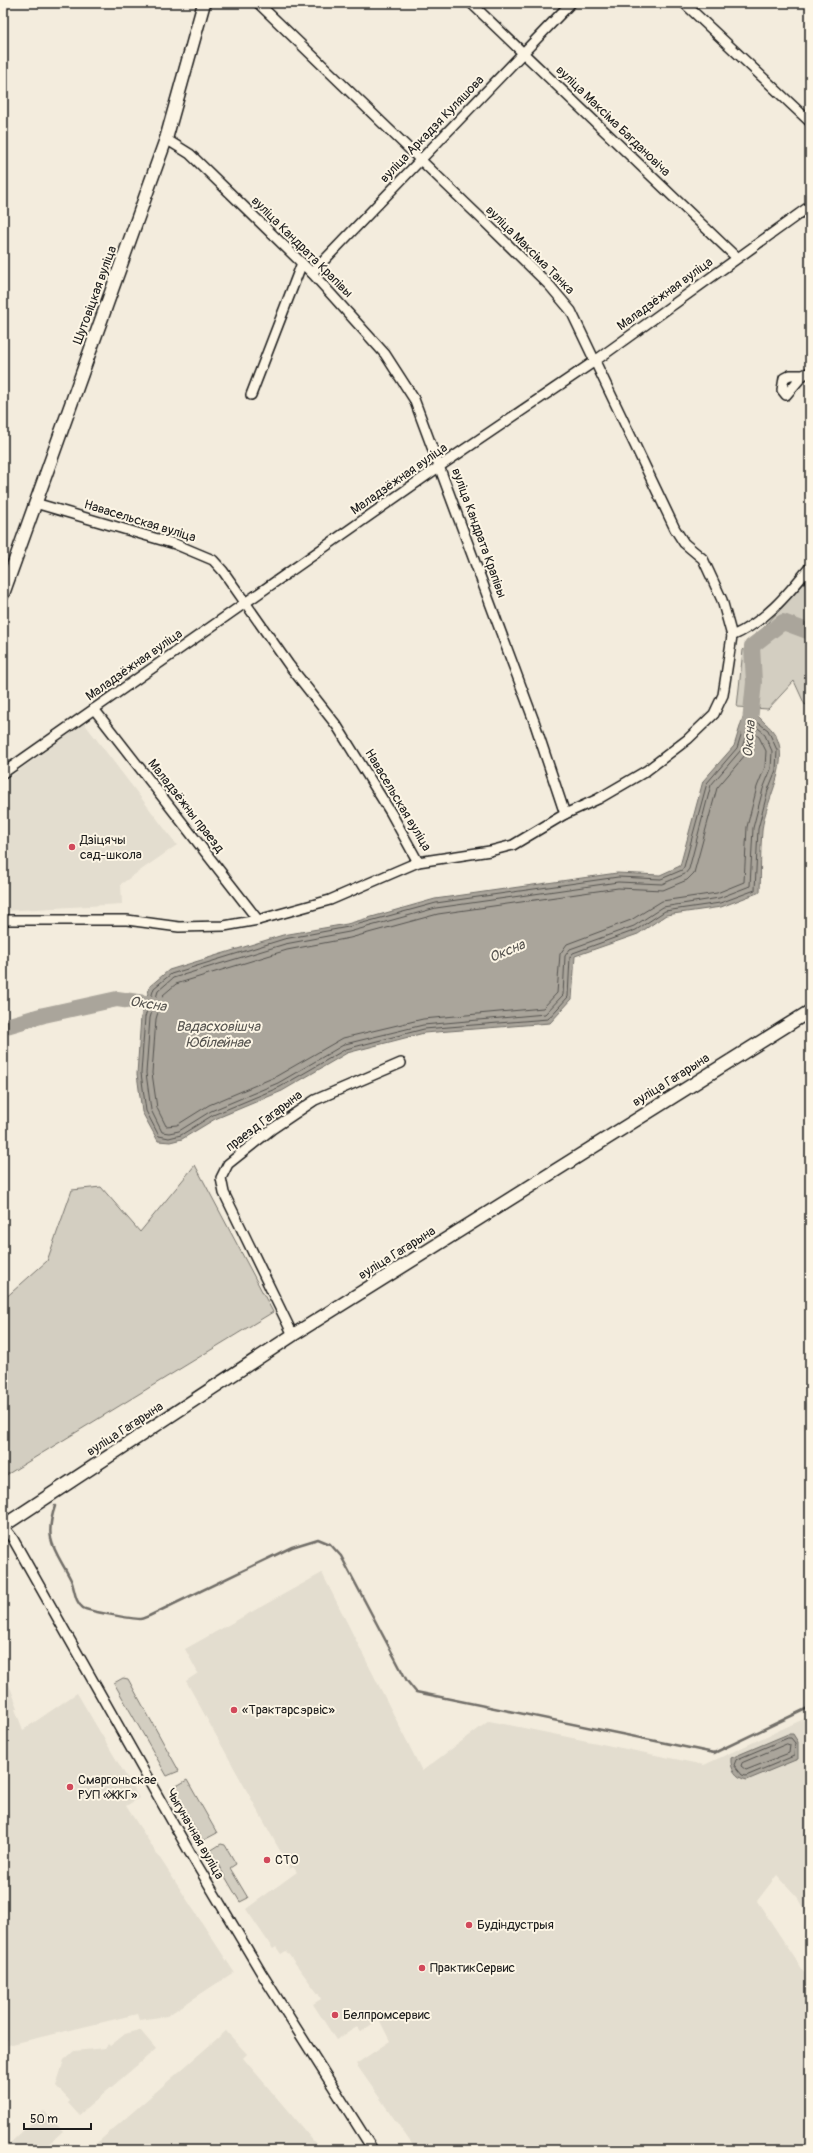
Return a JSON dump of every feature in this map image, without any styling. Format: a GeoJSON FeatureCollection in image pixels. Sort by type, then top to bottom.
{"type":"FeatureCollection","features":[{"type":"Feature","properties":{"kind":"main road","name":"Шутовіцкая вуліца"},"geometry":{"type":"LineString","coordinates":[[3,594],[166,139],[204,3]]}},
{"type":"Feature","properties":{"kind":"main road","name":"вуліца Гагарына"},"geometry":{"type":"LineString","coordinates":[[3,1526],[293,1335],[810,1011]]}},
{"type":"Feature","properties":{"kind":"street","name":"вуліца Максіма Танка"},"geometry":{"type":"LineString","coordinates":[[258,3],[422,160],[563,301],[571,311],[675,529],[684,543],[704,559],[722,600],[732,636]]}},
{"type":"Feature","properties":{"kind":"street","name":"вуліца Максіма Багдановіча"},"geometry":{"type":"LineString","coordinates":[[471,3],[737,258]]}},
{"type":"Feature","properties":{"kind":"street","name":"вуліца Аркадзя Куляшова"},"geometry":{"type":"LineString","coordinates":[[312,273],[571,3]]}},
{"type":"Feature","properties":{"kind":"street"},"geometry":{"type":"LineString","coordinates":[[684,3],[810,122]]}},
{"type":"Feature","properties":{"kind":"street","name":"вуліца Кандрата Крапівы"},"geometry":{"type":"LineString","coordinates":[[166,139],[190,154],[312,273],[385,354],[414,399],[534,721],[565,814]]}},
{"type":"Feature","properties":{"kind":"street","name":"Маладзёжная вуліца"},"geometry":{"type":"LineString","coordinates":[[3,773],[440,466],[595,361],[810,206]]}},
{"type":"Feature","properties":{"kind":"street"},"geometry":{"type":"LineString","coordinates":[[251,395],[302,263]]}},
{"type":"Feature","properties":{"kind":"street","name":"Навасельская вуліца"},"geometry":{"type":"LineString","coordinates":[[35,503],[175,544],[213,560],[246,603],[289,665],[337,726],[391,813],[418,862],[490,851],[513,845],[565,814],[598,799],[646,771],[688,739],[714,714],[723,695],[732,636]]}},
{"type":"Feature","properties":{"kind":"street"},"geometry":{"type":"LineString","coordinates":[[732,636],[750,628],[782,602],[810,567]]}},
{"type":"Feature","properties":{"kind":"street","name":"Маладзёжны праезд"},"geometry":{"type":"LineString","coordinates":[[94,709],[258,920]]}},
{"type":"Feature","properties":{"kind":"street"},"geometry":{"type":"LineString","coordinates":[[3,920],[127,920],[180,927],[224,926],[258,920],[330,900],[418,862]]}},
{"type":"Feature","properties":{"kind":"street","name":"праезд Гагарына"},"geometry":{"type":"LineString","coordinates":[[293,1335],[224,1193],[221,1178],[228,1164],[272,1129],[315,1100],[401,1063]]}},
{"type":"Feature","properties":{"kind":"street","name":"Чыгуначная вуліца"},"geometry":{"type":"LineString","coordinates":[[3,1526],[13,1540],[190,1853],[270,1987],[374,2150]]}},
{"type":"Feature","properties":{"kind":"shaded area"},"geometry":{"type":"Polygon","coordinates":[[[810,577],[810,702],[805,705],[794,681],[768,709],[737,707],[743,650],[810,577]]]}},
{"type":"Feature","properties":{"kind":"shaded area"},"geometry":{"type":"Polygon","coordinates":[[[84,723],[177,845],[121,884],[122,904],[3,911],[3,782],[84,723]]]}},
{"type":"Feature","properties":{"kind":"shaded area"},"geometry":{"type":"Polygon","coordinates":[[[195,1165],[273,1312],[3,1477],[3,1300],[47,1261],[72,1190],[101,1187],[140,1232],[195,1165]]]}},
{"type":"Feature","properties":{"kind":"shaded area"},"geometry":{"type":"Polygon","coordinates":[[[322,1573],[422,1771],[489,1721],[704,1765],[806,1718],[810,1726],[810,1919],[799,1899],[777,1875],[757,1901],[810,1981],[810,2150],[416,2150],[356,2064],[390,2041],[379,2019],[361,2032],[357,2027],[336,2040],[313,2004],[321,1999],[319,1995],[286,1951],[281,1954],[276,1947],[273,1949],[246,1909],[297,1872],[293,1867],[290,1869],[186,1681],[198,1673],[185,1649],[322,1573]]]}},
{"type":"Feature","properties":{"kind":"shaded area"},"geometry":{"type":"Polygon","coordinates":[[[3,1669],[18,1708],[15,1709],[23,1730],[77,1693],[139,1798],[126,1806],[234,1972],[167,2016],[139,2020],[137,2014],[8,2045],[8,2040],[3,2041],[3,1669]]]}},
{"type":"Feature","properties":{"kind":"shaded area"},"geometry":{"type":"Polygon","coordinates":[[[123,1678],[128,1679],[179,1771],[167,1776],[114,1683],[123,1678]]]}},
{"type":"Feature","properties":{"kind":"shaded area"},"geometry":{"type":"Polygon","coordinates":[[[187,1780],[217,1833],[202,1841],[173,1788],[187,1780]]]}},
{"type":"Feature","properties":{"kind":"shaded area"},"geometry":{"type":"Polygon","coordinates":[[[221,1844],[225,1845],[236,1864],[230,1868],[248,1898],[240,1902],[210,1851],[221,1844]]]}},
{"type":"Feature","properties":{"kind":"shaded area"},"geometry":{"type":"Polygon","coordinates":[[[140,2030],[156,2049],[79,2115],[68,2103],[70,2101],[56,2086],[64,2060],[74,2051],[105,2048],[108,2044],[110,2046],[125,2034],[140,2030]]]}},
{"type":"Feature","properties":{"kind":"shaded area"},"geometry":{"type":"Polygon","coordinates":[[[226,2031],[247,2054],[243,2058],[321,2150],[89,2150],[226,2031]]]}},
{"type":"Feature","properties":{"kind":"shaded area"},"geometry":{"type":"Polygon","coordinates":[[[44,2111],[63,2131],[42,2150],[10,2150],[7,2146],[44,2111]]]}},
{"type":"Feature","properties":{"kind":"water","name":"Вадасховішча Юбілейнае"},"geometry":{"type":"Polygon","coordinates":[[[748,712],[755,714],[765,723],[775,735],[780,747],[778,775],[764,818],[762,831],[760,892],[721,907],[666,915],[638,934],[575,956],[572,999],[550,1023],[424,1033],[347,1053],[282,1091],[215,1119],[182,1139],[170,1142],[158,1141],[142,1112],[137,1074],[141,1017],[150,986],[169,970],[283,935],[347,924],[435,899],[617,873],[660,875],[680,866],[703,781],[734,746],[743,717],[748,712]]]}},
{"type":"Feature","properties":{"kind":"water"},"geometry":{"type":"Polygon","coordinates":[[[788,1734],[793,1734],[798,1742],[798,1759],[747,1780],[743,1779],[734,1772],[731,1758],[788,1734]]]}},
{"type":"Feature","properties":{"kind":"waterway","name":"Оксна"},"geometry":{"type":"LineString","coordinates":[[749,732],[754,682],[752,646],[783,622],[810,632]]}},
{"type":"Feature","properties":{"kind":"waterway","name":"Оксна"},"geometry":{"type":"LineString","coordinates":[[3,1027],[44,1015],[117,999],[166,1006]]}},
{"type":"Feature","properties":{"kind":"waterway"},"geometry":{"type":"LineString","coordinates":[[55,1506],[50,1529],[56,1553],[71,1580],[75,1595],[80,1605],[83,1608],[101,1613],[142,1619],[292,1547],[318,1539],[330,1544],[341,1556],[407,1681],[416,1692],[714,1753],[810,1707]]}},
{"type":"Feature","properties":{"kind":"place","name":"Дзіцячы сад-школа"},"geometry":{"type":"Point","coordinates":[72,847]}},
{"type":"Feature","properties":{"kind":"place","name":"«Трактарсэрвіс»"},"geometry":{"type":"Point","coordinates":[234,1710]}},
{"type":"Feature","properties":{"kind":"place","name":"Смаргоньскае РУП «ЖКГ»"},"geometry":{"type":"Point","coordinates":[70,1787]}},
{"type":"Feature","properties":{"kind":"place","name":"СТО"},"geometry":{"type":"Point","coordinates":[267,1860]}},
{"type":"Feature","properties":{"kind":"place","name":"Будіндустрыя"},"geometry":{"type":"Point","coordinates":[469,1925]}},
{"type":"Feature","properties":{"kind":"place","name":"ПрактикСервис"},"geometry":{"type":"Point","coordinates":[422,1968]}},
{"type":"Feature","properties":{"kind":"place","name":"Белпромсервис"},"geometry":{"type":"Point","coordinates":[335,2015]}}]}
